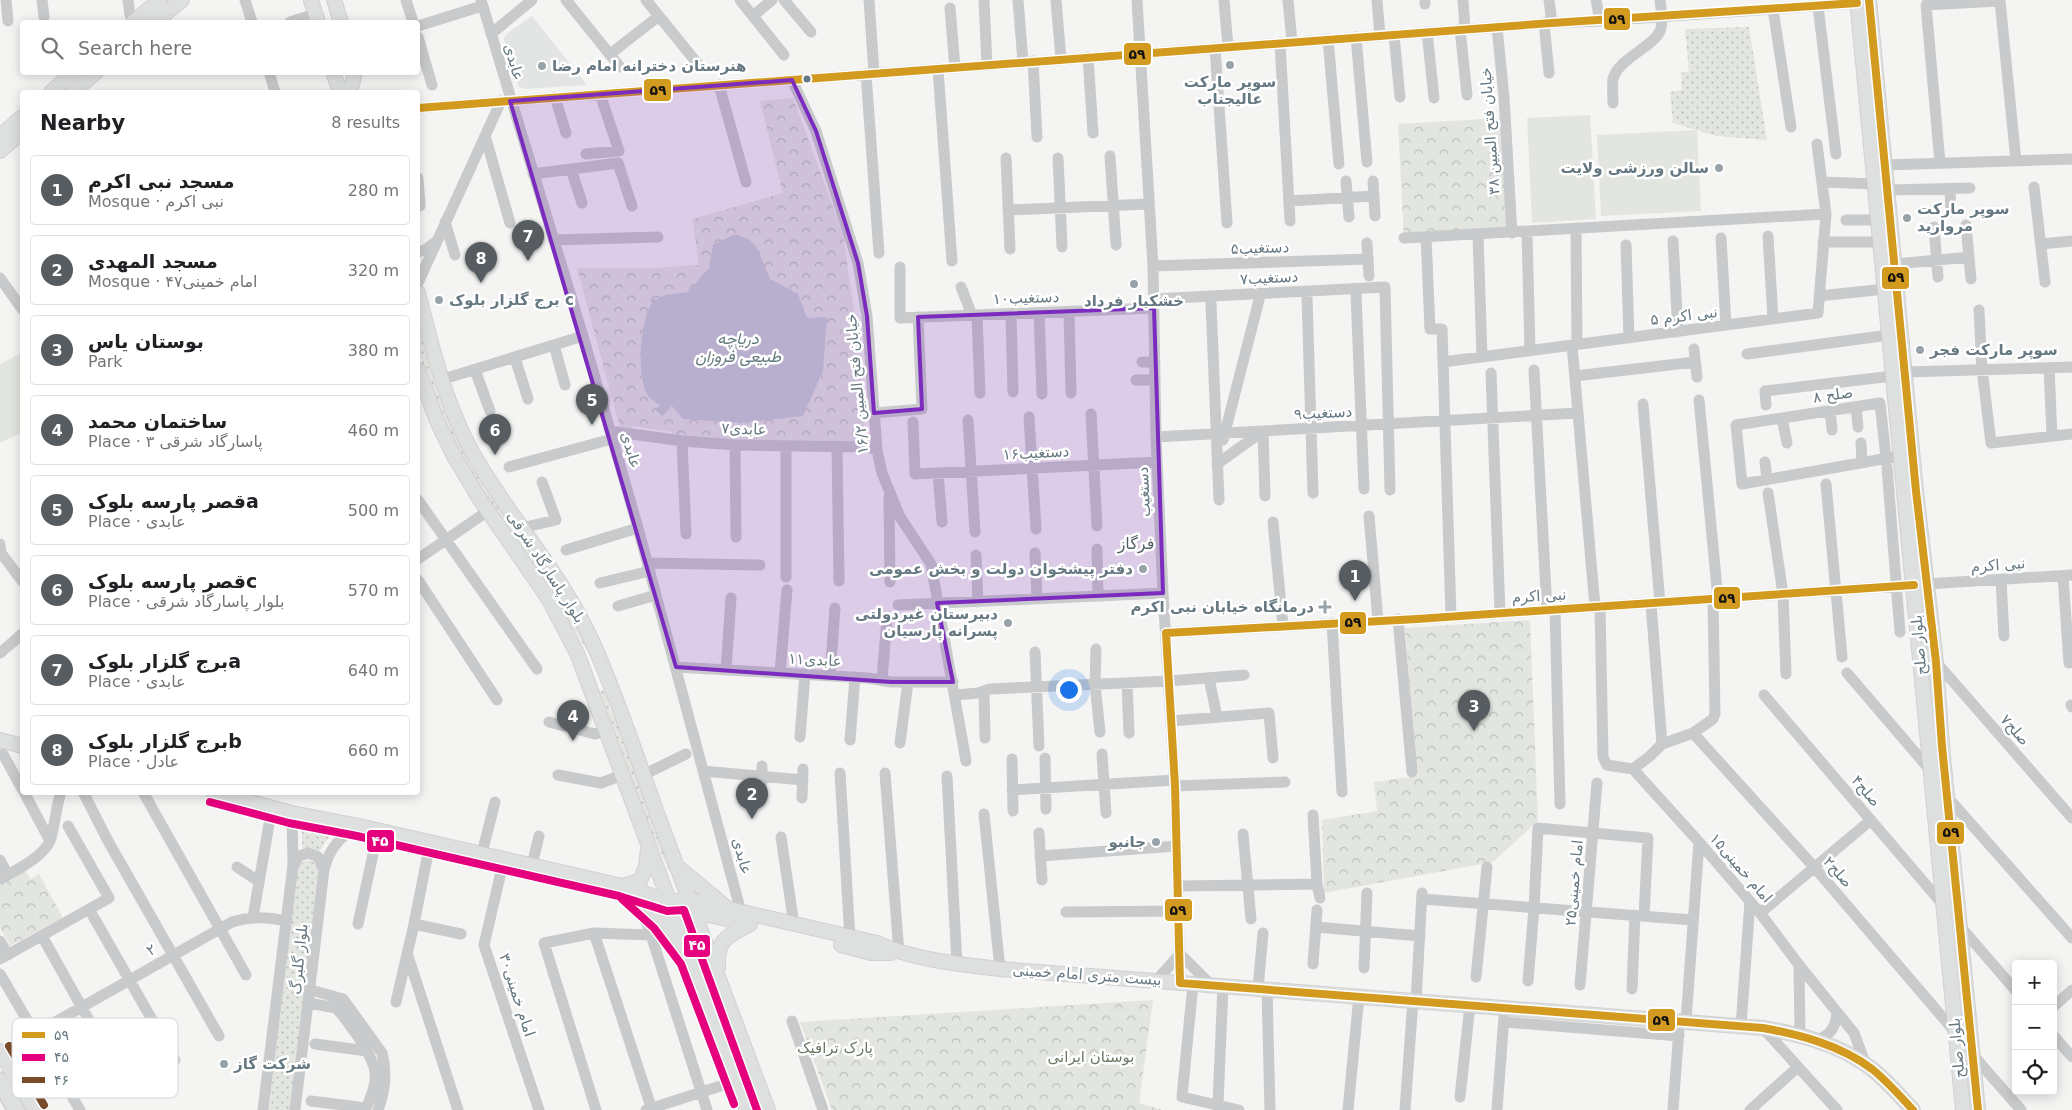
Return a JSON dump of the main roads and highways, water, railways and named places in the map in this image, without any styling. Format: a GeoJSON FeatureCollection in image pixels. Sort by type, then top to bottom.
{"type":"FeatureCollection","features":[{"type":"Feature","properties":{"kind":"highway"},"geometry":{"type":"LineString","coordinates":[[0,1082],[14,1109]]}},
{"type":"Feature","properties":{"kind":"main road"},"geometry":{"type":"LineString","coordinates":[[132,19],[160,0]]}},
{"type":"Feature","properties":{"kind":"main road"},"geometry":{"type":"LineString","coordinates":[[157,20],[182,0]]}},
{"type":"Feature","properties":{"kind":"main road"},"geometry":{"type":"LineString","coordinates":[[311,0],[317,18]]}},
{"type":"Feature","properties":{"kind":"main road"},"geometry":{"type":"LineString","coordinates":[[334,0],[340,20]]}},
{"type":"Feature","properties":{"kind":"main road","name":"بلوار صلح"},"geometry":{"type":"LineString","coordinates":[[1861,1],[1886,164],[1896,264],[1899,374],[1920,585],[1931,771],[1951,906],[1959,925],[1978,1110]]}},
{"type":"Feature","properties":{"kind":"main road","name":"بلوار صلح"},"geometry":{"type":"LineString","coordinates":[[1870,65],[1875,184],[1880,242],[1889,335],[1899,374],[1891,460],[1936,662],[1948,799],[1956,1033],[1963,1110]]}},
{"type":"Feature","properties":{"kind":"main road"},"geometry":{"type":"LineString","coordinates":[[53,90],[71,75]]}},
{"type":"Feature","properties":{"kind":"main road"},"geometry":{"type":"LineString","coordinates":[[75,90],[93,75]]}},
{"type":"Feature","properties":{"kind":"main road"},"geometry":{"type":"LineString","coordinates":[[334,75],[339,90]]}},
{"type":"Feature","properties":{"kind":"main road"},"geometry":{"type":"LineString","coordinates":[[349,90],[352,86],[354,75]]}},
{"type":"Feature","properties":{"kind":"main road"},"geometry":{"type":"LineString","coordinates":[[356,75],[361,90]]}},
{"type":"Feature","properties":{"kind":"main road"},"geometry":{"type":"LineString","coordinates":[[0,151],[15,136],[20,122]]}},
{"type":"Feature","properties":{"kind":"main road","name":"بلوار پاسارگاد شرقی"},"geometry":{"type":"LineString","coordinates":[[420,300],[441,381],[461,430],[483,470],[579,613],[605,671],[768,1110]]}},
{"type":"Feature","properties":{"kind":"main road","name":"بلوار پاسارگاد شرقی"},"geometry":{"type":"LineString","coordinates":[[420,375],[446,440],[488,511],[548,598],[568,635],[587,678],[747,1110]]}},
{"type":"Feature","properties":{"kind":"main road"},"geometry":{"type":"LineString","coordinates":[[587,678],[605,671]]}},
{"type":"Feature","properties":{"kind":"main road"},"geometry":{"type":"LineString","coordinates":[[2,747],[20,746]]}},
{"type":"Feature","properties":{"kind":"main road"},"geometry":{"type":"LineString","coordinates":[[225,795],[292,813],[482,853],[622,886],[750,924],[871,953],[899,953]]}},
{"type":"Feature","properties":{"kind":"main road"},"geometry":{"type":"LineString","coordinates":[[622,886],[640,881],[646,867],[648,845]]}},
{"type":"Feature","properties":{"kind":"main road"},"geometry":{"type":"LineString","coordinates":[[659,874],[666,878],[671,877],[677,872],[678,868],[736,911]]}},
{"type":"Feature","properties":{"kind":"main road"},"geometry":{"type":"LineString","coordinates":[[622,886],[638,899],[688,953]]}},
{"type":"Feature","properties":{"kind":"main road","name":"بیست متری امام خمینی"},"geometry":{"type":"LineString","coordinates":[[693,906],[736,911],[794,924],[877,943],[899,953],[957,964],[1000,969],[1763,1028],[1818,1040],[1865,1063],[1913,1110]]}},
{"type":"Feature","properties":{"kind":"main road"},"geometry":{"type":"LineString","coordinates":[[718,978],[718,950],[720,946],[733,934],[750,924]]}},
{"type":"Feature","properties":{"kind":"main road"},"geometry":{"type":"LineString","coordinates":[[688,953],[686,939],[690,934],[698,934],[706,942]]}},
{"type":"Feature","properties":{"kind":"main road"},"geometry":{"type":"LineString","coordinates":[[0,1051],[12,1071]]}},
{"type":"Feature","properties":{"kind":"main road"},"geometry":{"type":"LineString","coordinates":[[28,1098],[35,1110]]}},
{"type":"Feature","properties":{"kind":"water","name":"دریاچه طبیعی فروزان"},"geometry":{"type":"Polygon","coordinates":[[[735,234],[750,240],[756,246],[770,279],[798,294],[807,318],[827,317],[823,371],[803,416],[743,423],[683,419],[672,406],[662,416],[656,410],[660,405],[650,398],[645,390],[642,379],[642,337],[652,303],[650,301],[652,298],[655,300],[665,295],[688,292],[709,268],[713,245],[735,234]]]}},
{"type":"Feature","properties":{"kind":"place","name":"سوپر مارکت عالیجناب"},"geometry":{"type":"Point","coordinates":[1230,65]}},
{"type":"Feature","properties":{"kind":"place","name":"هنرستان دخترانه امام رضا"},"geometry":{"type":"Point","coordinates":[542,66]}},
{"type":"Feature","properties":{"kind":"place","name":"سالن ورزشی ولایت"},"geometry":{"type":"Point","coordinates":[1719,168]}},
{"type":"Feature","properties":{"kind":"place","name":"سوپر مارکت مروارید"},"geometry":{"type":"Point","coordinates":[1907,218]}},
{"type":"Feature","properties":{"kind":"place","name":"برج گلزار بلوکa"},"geometry":{"type":"Point","coordinates":[528,261]}},
{"type":"Feature","properties":{"kind":"place","name":"برج گلزار بلوکb"},"geometry":{"type":"Point","coordinates":[481,283]}},
{"type":"Feature","properties":{"kind":"place","name":"خشکبار فرداد"},"geometry":{"type":"Point","coordinates":[1134,284]}},
{"type":"Feature","properties":{"kind":"place","name":"برج گلزار بلوک c"},"geometry":{"type":"Point","coordinates":[439,300]}},
{"type":"Feature","properties":{"kind":"place","name":"سوپر مارکت فجر"},"geometry":{"type":"Point","coordinates":[1920,350]}},
{"type":"Feature","properties":{"kind":"place","name":"قصر پارسه بلوکa"},"geometry":{"type":"Point","coordinates":[592,425]}},
{"type":"Feature","properties":{"kind":"place","name":"قصر پارسه بلوکc"},"geometry":{"type":"Point","coordinates":[495,455]}},
{"type":"Feature","properties":{"kind":"place","name":"دفتر پیشخوان دولت و بخش عمومی"},"geometry":{"type":"Point","coordinates":[1143,569]}},
{"type":"Feature","properties":{"kind":"place","name":"مسجد نبی اکرم"},"geometry":{"type":"Point","coordinates":[1355,601]}},
{"type":"Feature","properties":{"kind":"place","name":"درمانگاه خیابان نبی اکرم"},"geometry":{"type":"Point","coordinates":[1325,607]}},
{"type":"Feature","properties":{"kind":"place","name":"دبیرستان غیردولتی پسرانه پارسیان"},"geometry":{"type":"Point","coordinates":[1008,623]}},
{"type":"Feature","properties":{"kind":"place","name":"بوستان یاس"},"geometry":{"type":"Point","coordinates":[1474,731]}},
{"type":"Feature","properties":{"kind":"place","name":"ساختمان محمد"},"geometry":{"type":"Point","coordinates":[573,741]}},
{"type":"Feature","properties":{"kind":"place","name":"مسجد المهدی"},"geometry":{"type":"Point","coordinates":[752,819]}},
{"type":"Feature","properties":{"kind":"place","name":"جانبو"},"geometry":{"type":"Point","coordinates":[1156,842]}},
{"type":"Feature","properties":{"kind":"place","name":"شرکت گاز"},"geometry":{"type":"Point","coordinates":[224,1064]}},
{"type":"Feature","properties":{"kind":"district","name":"فرگاز"},"geometry":{"type":"Point","coordinates":[1136,543]}},
{"type":"Feature","properties":{"kind":"park label","name":"پارک ترافیک"},"geometry":{"type":"Point","coordinates":[835,1048]}},
{"type":"Feature","properties":{"kind":"park label","name":"بوستان ایرانی"},"geometry":{"type":"Point","coordinates":[1091,1057]}}]}
